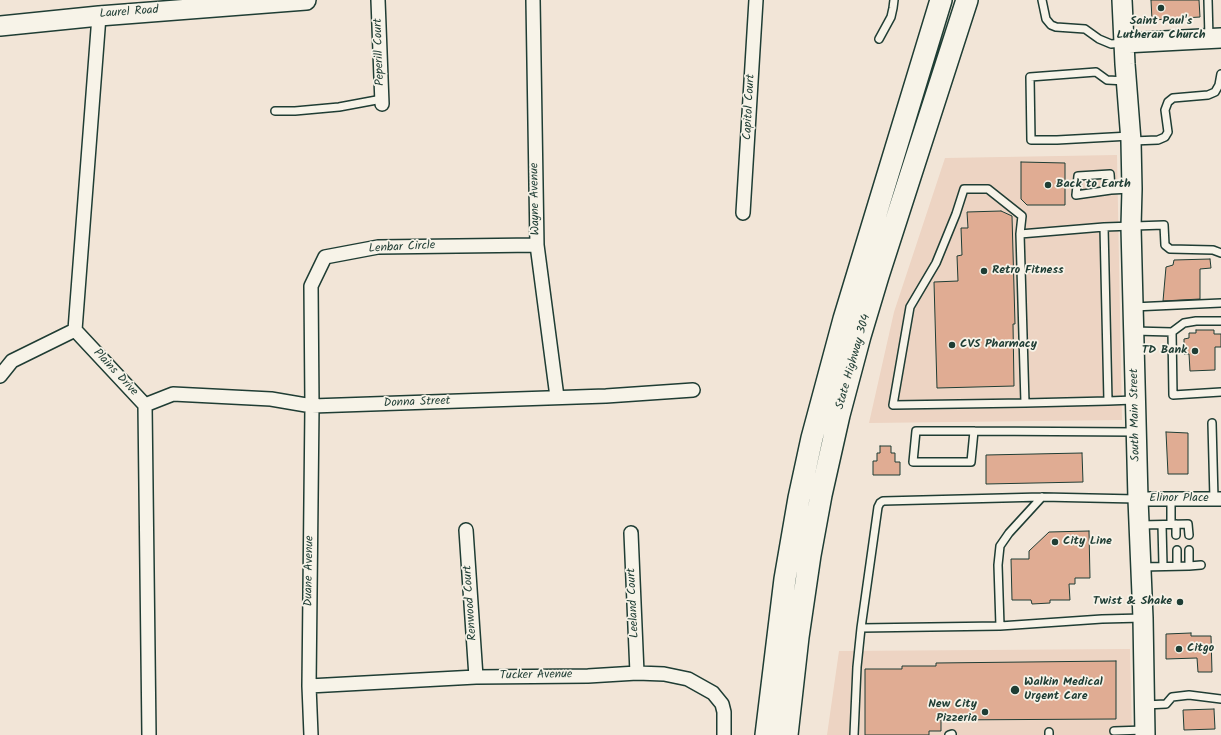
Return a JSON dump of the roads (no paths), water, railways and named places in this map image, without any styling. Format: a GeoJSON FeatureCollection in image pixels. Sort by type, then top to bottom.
{"type":"FeatureCollection","features":[{"type":"Feature","properties":{"kind":"main road","name":"State Highway 304"},"geometry":{"type":"LineString","coordinates":[[766,735],[785,579],[812,438],[844,319],[941,0]]}},
{"type":"Feature","properties":{"kind":"main road","name":"State Highway 304"},"geometry":{"type":"LineString","coordinates":[[787,735],[798,637],[810,555],[821,495],[839,415],[878,276],[967,0]]}},
{"type":"Feature","properties":{"kind":"street","name":"Laurel Road"},"geometry":{"type":"LineString","coordinates":[[0,26],[170,8],[306,0]]}},
{"type":"Feature","properties":{"kind":"street","name":"Peperill Court"},"geometry":{"type":"LineString","coordinates":[[378,0],[382,101]]}},
{"type":"Feature","properties":{"kind":"street","name":"Wayne Avenue"},"geometry":{"type":"LineString","coordinates":[[533,0],[537,245],[557,398]]}},
{"type":"Feature","properties":{"kind":"street","name":"Capitol Court"},"geometry":{"type":"LineString","coordinates":[[743,213],[756,0]]}},
{"type":"Feature","properties":{"kind":"street","name":"South Main Street"},"geometry":{"type":"LineString","coordinates":[[1122,0],[1126,81],[1131,139],[1131,227],[1145,732]]}},
{"type":"Feature","properties":{"kind":"street"},"geometry":{"type":"LineString","coordinates":[[0,376],[12,361],[75,330],[99,16]]}},
{"type":"Feature","properties":{"kind":"street"},"geometry":{"type":"LineString","coordinates":[[1124,43],[1215,38]]}},
{"type":"Feature","properties":{"kind":"street","name":"Lenbar Circle"},"geometry":{"type":"LineString","coordinates":[[312,406],[311,286],[325,257],[378,247],[537,245]]}},
{"type":"Feature","properties":{"kind":"street","name":"Plains Drive"},"geometry":{"type":"LineString","coordinates":[[75,330],[144,405],[149,735]]}},
{"type":"Feature","properties":{"kind":"street","name":"Donna Street"},"geometry":{"type":"LineString","coordinates":[[144,405],[173,394],[271,399],[312,406],[557,398],[693,390]]}},
{"type":"Feature","properties":{"kind":"street","name":"Duane Avenue"},"geometry":{"type":"LineString","coordinates":[[311,735],[309,686],[312,406]]}},
{"type":"Feature","properties":{"kind":"street","name":"Elinor Place"},"geometry":{"type":"LineString","coordinates":[[1138,499],[1218,499]]}},
{"type":"Feature","properties":{"kind":"street","name":"Renwood Court"},"geometry":{"type":"LineString","coordinates":[[466,530],[476,677]]}},
{"type":"Feature","properties":{"kind":"street","name":"Leeland Court"},"geometry":{"type":"LineString","coordinates":[[630,533],[637,673]]}},
{"type":"Feature","properties":{"kind":"street","name":"Tucker Avenue"},"geometry":{"type":"LineString","coordinates":[[309,686],[476,677],[588,676],[654,673],[676,676],[697,683],[714,693],[722,704],[724,712],[724,735]]}},
{"type":"Feature","properties":{"kind":"lane"},"geometry":{"type":"LineString","coordinates":[[879,39],[891,17],[894,0]]}},
{"type":"Feature","properties":{"kind":"lane"},"geometry":{"type":"LineString","coordinates":[[1042,0],[1046,20],[1056,28],[1085,29],[1099,39],[1111,44],[1124,43]]}},
{"type":"Feature","properties":{"kind":"lane"},"geometry":{"type":"LineString","coordinates":[[1207,2],[1215,38]]}},
{"type":"Feature","properties":{"kind":"lane"},"geometry":{"type":"LineString","coordinates":[[1126,81],[1107,80],[1096,72],[1030,77],[1031,140],[1158,140],[1165,137],[1168,132],[1166,110],[1168,102],[1173,98],[1208,95],[1215,92],[1219,85],[1221,74]]}},
{"type":"Feature","properties":{"kind":"lane"},"geometry":{"type":"LineString","coordinates":[[275,111],[296,111],[339,107],[382,101]]}},
{"type":"Feature","properties":{"kind":"lane"},"geometry":{"type":"LineString","coordinates":[[1111,190],[1110,174],[1078,176],[1076,195],[1111,190],[1132,189]]}},
{"type":"Feature","properties":{"kind":"lane"},"geometry":{"type":"LineString","coordinates":[[1025,403],[1020,234],[1022,216],[988,189],[964,189],[956,214],[936,263],[910,307],[893,405],[1025,403],[1136,400]]}},
{"type":"Feature","properties":{"kind":"lane"},"geometry":{"type":"LineString","coordinates":[[1020,234],[1104,227],[1164,225],[1165,245],[1170,249],[1212,250],[1221,253]]}},
{"type":"Feature","properties":{"kind":"lane"},"geometry":{"type":"LineString","coordinates":[[1104,227],[1108,401]]}},
{"type":"Feature","properties":{"kind":"lane"},"geometry":{"type":"LineString","coordinates":[[1133,307],[1221,303]]}},
{"type":"Feature","properties":{"kind":"lane"},"geometry":{"type":"LineString","coordinates":[[1134,331],[1172,332],[1184,323],[1196,321],[1221,321]]}},
{"type":"Feature","properties":{"kind":"lane"},"geometry":{"type":"LineString","coordinates":[[1172,332],[1172,395],[1221,392]]}},
{"type":"Feature","properties":{"kind":"lane"},"geometry":{"type":"LineString","coordinates":[[1212,423],[1218,499]]}},
{"type":"Feature","properties":{"kind":"lane"},"geometry":{"type":"LineString","coordinates":[[974,431],[972,462],[913,462],[916,432],[974,431],[1136,432]]}},
{"type":"Feature","properties":{"kind":"lane"},"geometry":{"type":"LineString","coordinates":[[854,735],[857,667],[861,628],[880,502],[883,500],[1042,497],[1138,499]]}},
{"type":"Feature","properties":{"kind":"lane"},"geometry":{"type":"LineString","coordinates":[[1000,626],[1000,546],[1009,533],[1042,497]]}},
{"type":"Feature","properties":{"kind":"lane"},"geometry":{"type":"LineString","coordinates":[[1171,499],[1176,535]]}},
{"type":"Feature","properties":{"kind":"lane"},"geometry":{"type":"LineString","coordinates":[[1162,524],[1163,566]]}},
{"type":"Feature","properties":{"kind":"lane"},"geometry":{"type":"LineString","coordinates":[[1139,525],[1188,524],[1189,535]]}},
{"type":"Feature","properties":{"kind":"lane"},"geometry":{"type":"LineString","coordinates":[[1176,550],[1177,566]]}},
{"type":"Feature","properties":{"kind":"lane"},"geometry":{"type":"LineString","coordinates":[[1189,550],[1189,566]]}},
{"type":"Feature","properties":{"kind":"lane"},"geometry":{"type":"LineString","coordinates":[[1141,567],[1201,565]]}},
{"type":"Feature","properties":{"kind":"lane"},"geometry":{"type":"LineString","coordinates":[[861,628],[1000,626],[1102,619],[1143,618]]}},
{"type":"Feature","properties":{"kind":"lane"},"geometry":{"type":"LineString","coordinates":[[1145,705],[1166,704],[1172,697],[1188,695],[1221,699]]}},
{"type":"Feature","properties":{"kind":"lane"},"geometry":{"type":"LineString","coordinates":[[1114,731],[1145,732]]}},
{"type":"Feature","properties":{"kind":"place","name":"Saint Paul's Lutheran Church"},"geometry":{"type":"Point","coordinates":[1161,8]}},
{"type":"Feature","properties":{"kind":"place","name":"Back to Earth"},"geometry":{"type":"Point","coordinates":[1048,185]}},
{"type":"Feature","properties":{"kind":"place","name":"Retro Fitness"},"geometry":{"type":"Point","coordinates":[984,271]}},
{"type":"Feature","properties":{"kind":"place","name":"CVS Pharmacy"},"geometry":{"type":"Point","coordinates":[952,345]}},
{"type":"Feature","properties":{"kind":"place","name":"TD Bank"},"geometry":{"type":"Point","coordinates":[1195,351]}},
{"type":"Feature","properties":{"kind":"place","name":"City Line"},"geometry":{"type":"Point","coordinates":[1055,542]}},
{"type":"Feature","properties":{"kind":"place","name":"Twist & Shake"},"geometry":{"type":"Point","coordinates":[1180,602]}},
{"type":"Feature","properties":{"kind":"place","name":"Citgo"},"geometry":{"type":"Point","coordinates":[1179,649]}},
{"type":"Feature","properties":{"kind":"place","name":"Walkin Medical Urgent Care"},"geometry":{"type":"Point","coordinates":[1015,690]}},
{"type":"Feature","properties":{"kind":"place","name":"New City Pizzeria"},"geometry":{"type":"Point","coordinates":[985,712]}}]}
